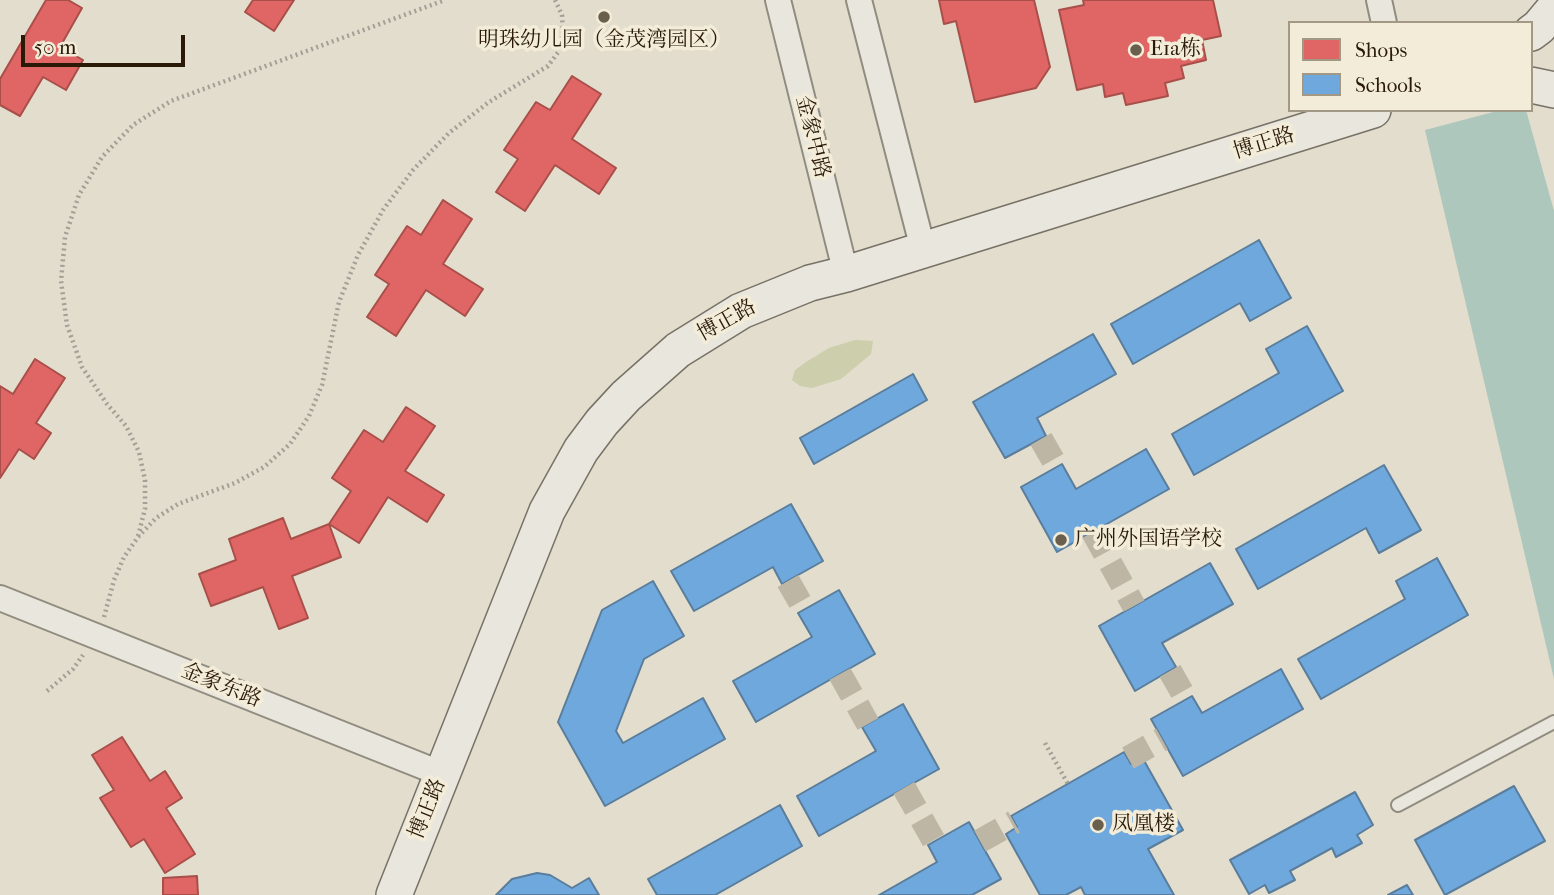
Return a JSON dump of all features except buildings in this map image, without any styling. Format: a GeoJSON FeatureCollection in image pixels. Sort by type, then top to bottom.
{"type":"FeatureCollection","features":[{"type":"Feature","properties":{"kind":"street","name":"金象中路"},"geometry":{"type":"LineString","coordinates":[[778,0],[846,274]]}},
{"type":"Feature","properties":{"kind":"street"},"geometry":{"type":"LineString","coordinates":[[859,0],[923,249]]}},
{"type":"Feature","properties":{"kind":"street"},"geometry":{"type":"LineString","coordinates":[[1379,0],[1384,21]]}},
{"type":"Feature","properties":{"kind":"street"},"geometry":{"type":"LineString","coordinates":[[1533,31],[1554,9]]}},
{"type":"Feature","properties":{"kind":"street"},"geometry":{"type":"LineString","coordinates":[[1533,85],[1554,90]]}},
{"type":"Feature","properties":{"kind":"street","name":"博正路"},"geometry":{"type":"LineString","coordinates":[[394,895],[547,511],[575,460],[602,422],[651,372],[678,349],[709,329],[775,295],[1367,112]]}},
{"type":"Feature","properties":{"kind":"street","name":"金象东路"},"geometry":{"type":"LineString","coordinates":[[0,598],[442,774]]}},
{"type":"Feature","properties":{"kind":"lane"},"geometry":{"type":"LineString","coordinates":[[1398,805],[1554,722]]}},
{"type":"Feature","properties":{"kind":"path"},"geometry":{"type":"LineString","coordinates":[[444,0],[171,101],[133,125],[102,157],[79,195],[65,237],[61,281],[67,325],[82,367],[126,426],[139,452],[145,480],[145,509],[138,537],[156,518],[178,504],[235,484],[264,467],[290,444],[309,416],[322,385],[340,302],[358,255],[383,210],[413,170],[449,133],[489,102],[548,66],[559,51],[564,34],[562,15],[555,0]]}},
{"type":"Feature","properties":{"kind":"path"},"geometry":{"type":"LineString","coordinates":[[1045,743],[1068,784]]}},
{"type":"Feature","properties":{"kind":"green space"},"geometry":{"type":"Polygon","coordinates":[[[855,340],[873,341],[871,354],[841,379],[812,388],[800,386],[792,380],[795,370],[806,362],[829,348],[855,340]]]}},
{"type":"Feature","properties":{"kind":"shaded area"},"geometry":{"type":"Polygon","coordinates":[[[1493,112],[1527,112],[1554,211],[1554,679],[1425,130],[1493,112]]]}},
{"type":"Feature","properties":{"kind":"tunnel"},"geometry":{"type":"LineString","coordinates":[[1041,439],[1057,467]]}},
{"type":"Feature","properties":{"kind":"tunnel"},"geometry":{"type":"LineString","coordinates":[[1093,532],[1134,606]]}},
{"type":"Feature","properties":{"kind":"tunnel"},"geometry":{"type":"LineString","coordinates":[[788,581],[804,609]]}},
{"type":"Feature","properties":{"kind":"tunnel"},"geometry":{"type":"LineString","coordinates":[[1170,671],[1186,699]]}},
{"type":"Feature","properties":{"kind":"tunnel"},"geometry":{"type":"LineString","coordinates":[[840,674],[868,724]]}},
{"type":"Feature","properties":{"kind":"tunnel"},"geometry":{"type":"LineString","coordinates":[[1128,758],[1162,739]]}},
{"type":"Feature","properties":{"kind":"tunnel"},"geometry":{"type":"LineString","coordinates":[[904,788],[934,841]]}},
{"type":"Feature","properties":{"kind":"tunnel"},"geometry":{"type":"LineString","coordinates":[[980,841],[1014,822]]}},
{"type":"Feature","properties":{"kind":"place","name":"明珠幼儿园（金茂湾园区）"},"geometry":{"type":"Point","coordinates":[604,17]}},
{"type":"Feature","properties":{"kind":"place","name":"E1a栋"},"geometry":{"type":"Point","coordinates":[1136,50]}},
{"type":"Feature","properties":{"kind":"place","name":"广州外国语学校"},"geometry":{"type":"Point","coordinates":[1061,540]}},
{"type":"Feature","properties":{"kind":"place","name":"凤凰楼"},"geometry":{"type":"Point","coordinates":[1098,825]}}]}
